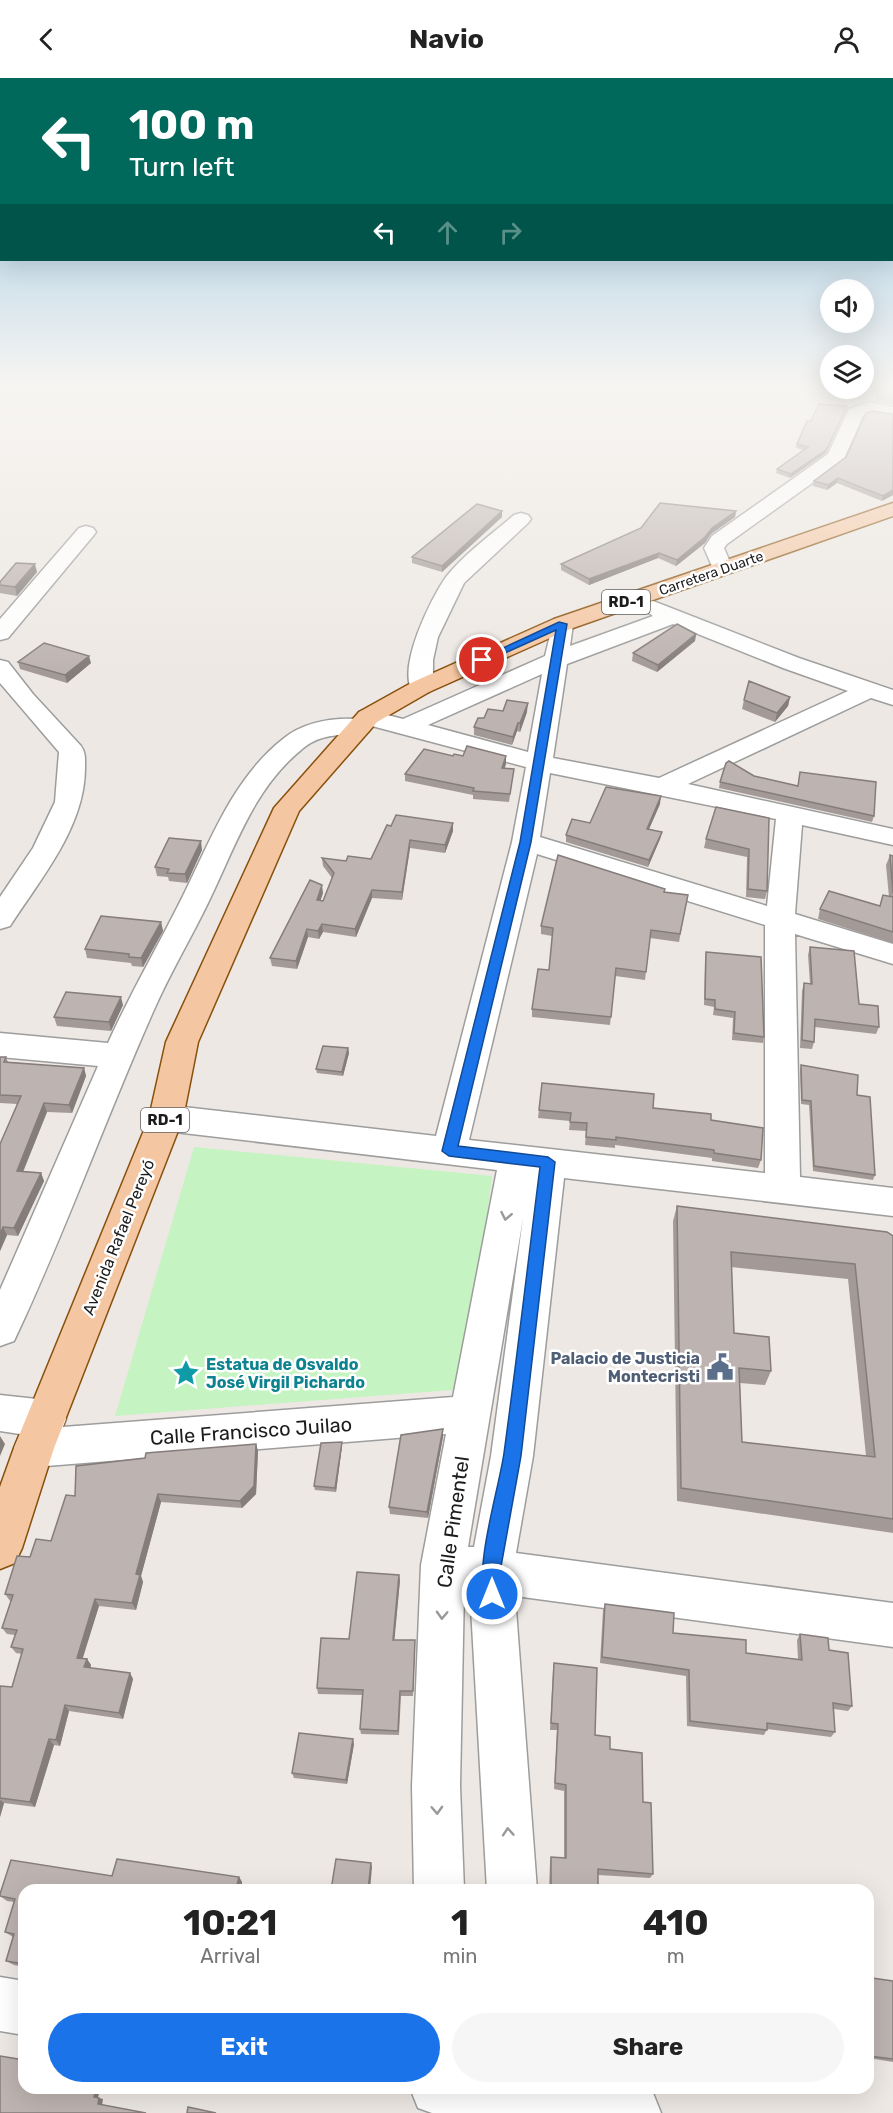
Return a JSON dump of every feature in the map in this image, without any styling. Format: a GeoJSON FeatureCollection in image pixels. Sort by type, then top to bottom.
{"type":"FeatureCollection","features":[{"type":"Feature","properties":{"kind":"main road","name":"Carretera Duarte"},"geometry":{"type":"LineString","coordinates":[[364,721],[421,687],[562,624],[893,509]]}},
{"type":"Feature","properties":{"kind":"main road","name":"Avenida Rafael Pereyó"},"geometry":{"type":"LineString","coordinates":[[0,1548],[40,1433],[166,1118],[182,1042],[287,808],[364,721]]}},
{"type":"Feature","properties":{"kind":"street"},"geometry":{"type":"LineString","coordinates":[[722,569],[714,548],[719,540],[801,482]]}},
{"type":"Feature","properties":{"kind":"street"},"geometry":{"type":"LineString","coordinates":[[421,687],[421,660],[427,637],[455,580],[521,519]]}},
{"type":"Feature","properties":{"kind":"street"},"geometry":{"type":"LineString","coordinates":[[0,633],[86,532]]}},
{"type":"Feature","properties":{"kind":"street"},"geometry":{"type":"LineString","coordinates":[[632,600],[791,663],[893,698]]}},
{"type":"Feature","properties":{"kind":"street"},"geometry":{"type":"LineString","coordinates":[[403,728],[453,703],[556,658],[673,616]]}},
{"type":"Feature","properties":{"kind":"street"},"geometry":{"type":"LineString","coordinates":[[449,1151],[526,842],[562,624]]}},
{"type":"Feature","properties":{"kind":"street"},"geometry":{"type":"LineString","coordinates":[[0,667],[24,699],[72,751],[68,801],[49,842],[0,919]]}},
{"type":"Feature","properties":{"kind":"street"},"geometry":{"type":"LineString","coordinates":[[662,786],[869,690]]}},
{"type":"Feature","properties":{"kind":"street"},"geometry":{"type":"LineString","coordinates":[[0,1329],[34,1261],[159,968],[237,812],[266,770],[291,744],[310,731],[329,725],[364,721],[403,728],[538,763],[662,786],[893,837]]}},
{"type":"Feature","properties":{"kind":"street"},"geometry":{"type":"LineString","coordinates":[[783,1189],[780,920],[790,815]]}},
{"type":"Feature","properties":{"kind":"street"},"geometry":{"type":"LineString","coordinates":[[526,842],[893,954]]}},
{"type":"Feature","properties":{"kind":"street"},"geometry":{"type":"LineString","coordinates":[[0,1045],[120,1056]]}},
{"type":"Feature","properties":{"kind":"street"},"geometry":{"type":"LineString","coordinates":[[166,1118],[893,1202]]}},
{"type":"Feature","properties":{"kind":"street"},"geometry":{"type":"LineString","coordinates":[[512,1884],[491,1572],[512,1456],[532,1160]]}},
{"type":"Feature","properties":{"kind":"street","name":"Calle Pimentel"},"geometry":{"type":"LineString","coordinates":[[439,1884],[436,1786],[443,1565],[469,1414],[532,1160]]}},
{"type":"Feature","properties":{"kind":"street","name":"Calle Francisco Juilao"},"geometry":{"type":"LineString","coordinates":[[0,1413],[40,1433],[469,1414]]}},
{"type":"Feature","properties":{"kind":"street"},"geometry":{"type":"LineString","coordinates":[[443,1565],[893,1625]]}},
{"type":"Feature","properties":{"kind":"street"},"geometry":{"type":"LineString","coordinates":[[0,2004],[18,2007]]}},
{"type":"Feature","properties":{"kind":"street"},"geometry":{"type":"LineString","coordinates":[[444,2095],[633,2113]]}},
{"type":"Feature","properties":{"kind":"green space"},"geometry":{"type":"Polygon","coordinates":[[[194,1147],[492,1176],[465,1389],[115,1416],[194,1147]]]}},
{"type":"Feature","properties":{"kind":"building"},"geometry":{"type":"Polygon","coordinates":[[[817,482],[832,482],[828,485],[817,482]]]}},
{"type":"Feature","properties":{"kind":"building"},"geometry":{"type":"Polygon","coordinates":[[[848,482],[893,482],[893,490],[883,496],[848,482]]]}},
{"type":"Feature","properties":{"kind":"building"},"geometry":{"type":"Polygon","coordinates":[[[660,503],[736,511],[712,528],[705,537],[677,560],[659,553],[589,579],[561,564],[641,528],[660,503]]]}},
{"type":"Feature","properties":{"kind":"building"},"geometry":{"type":"Polygon","coordinates":[[[477,504],[502,511],[442,566],[412,557],[477,504]]]}},
{"type":"Feature","properties":{"kind":"building"},"geometry":{"type":"Polygon","coordinates":[[[16,563],[35,564],[15,587],[0,585],[0,582],[16,563]]]}},
{"type":"Feature","properties":{"kind":"building"},"geometry":{"type":"Polygon","coordinates":[[[677,624],[696,634],[658,665],[633,653],[677,624]]]}},
{"type":"Feature","properties":{"kind":"building"},"geometry":{"type":"Polygon","coordinates":[[[44,643],[89,656],[65,675],[18,662],[44,643]]]}},
{"type":"Feature","properties":{"kind":"building"},"geometry":{"type":"Polygon","coordinates":[[[749,681],[790,697],[777,713],[744,700],[749,681]]]}},
{"type":"Feature","properties":{"kind":"building"},"geometry":{"type":"Polygon","coordinates":[[[507,700],[528,703],[513,737],[474,727],[478,718],[484,718],[488,709],[503,711],[507,700]]]}},
{"type":"Feature","properties":{"kind":"building"},"geometry":{"type":"Polygon","coordinates":[[[467,746],[506,756],[502,768],[514,769],[510,794],[473,791],[474,788],[405,774],[424,749],[463,756],[467,746]]]}},
{"type":"Feature","properties":{"kind":"building"},"geometry":{"type":"Polygon","coordinates":[[[729,761],[754,776],[798,786],[800,772],[876,782],[874,816],[720,782],[726,763],[729,761]]]}},
{"type":"Feature","properties":{"kind":"building"},"geometry":{"type":"Polygon","coordinates":[[[606,787],[661,796],[647,829],[662,832],[649,860],[566,835],[572,819],[590,823],[606,787]]]}},
{"type":"Feature","properties":{"kind":"building"},"geometry":{"type":"Polygon","coordinates":[[[716,807],[769,818],[767,891],[748,889],[749,849],[706,839],[716,807]]]}},
{"type":"Feature","properties":{"kind":"building"},"geometry":{"type":"Polygon","coordinates":[[[396,815],[453,823],[445,845],[410,840],[402,892],[372,890],[355,929],[322,924],[318,931],[307,929],[296,961],[270,958],[310,880],[322,885],[317,900],[323,901],[334,873],[322,858],[346,861],[348,856],[371,859],[387,825],[391,826],[396,815]]]}},
{"type":"Feature","properties":{"kind":"building"},"geometry":{"type":"Polygon","coordinates":[[[169,838],[201,841],[185,874],[167,873],[169,869],[155,867],[169,838]]]}},
{"type":"Feature","properties":{"kind":"building"},"geometry":{"type":"Polygon","coordinates":[[[558,855],[665,889],[664,892],[688,895],[680,934],[651,930],[646,972],[616,968],[611,1017],[532,1009],[538,969],[549,970],[553,928],[541,926],[558,855]]]}},
{"type":"Feature","properties":{"kind":"building"},"geometry":{"type":"Polygon","coordinates":[[[890,855],[893,856],[893,893],[890,855]]]}},
{"type":"Feature","properties":{"kind":"building"},"geometry":{"type":"Polygon","coordinates":[[[829,891],[880,906],[883,895],[893,897],[893,932],[820,909],[829,891]]]}},
{"type":"Feature","properties":{"kind":"building"},"geometry":{"type":"Polygon","coordinates":[[[101,916],[161,922],[141,958],[129,957],[129,954],[85,949],[101,916]]]}},
{"type":"Feature","properties":{"kind":"building"},"geometry":{"type":"Polygon","coordinates":[[[810,947],[854,951],[859,1004],[878,1006],[879,1027],[815,1019],[814,1042],[802,1040],[804,983],[812,984],[810,947]]]}},
{"type":"Feature","properties":{"kind":"building"},"geometry":{"type":"Polygon","coordinates":[[[706,952],[761,957],[764,1037],[734,1033],[735,1012],[715,1009],[715,1000],[705,999],[706,952]]]}},
{"type":"Feature","properties":{"kind":"building"},"geometry":{"type":"Polygon","coordinates":[[[66,992],[121,997],[109,1022],[54,1017],[66,992]]]}},
{"type":"Feature","properties":{"kind":"building"},"geometry":{"type":"Polygon","coordinates":[[[323,1046],[348,1048],[342,1072],[316,1069],[323,1046]]]}},
{"type":"Feature","properties":{"kind":"building"},"geometry":{"type":"Polygon","coordinates":[[[0,1057],[6,1057],[4,1062],[84,1068],[69,1105],[44,1103],[17,1171],[41,1173],[14,1228],[3,1227],[0,1235],[0,1144],[21,1096],[0,1095],[0,1057]]]}},
{"type":"Feature","properties":{"kind":"building"},"geometry":{"type":"Polygon","coordinates":[[[801,1065],[858,1075],[857,1095],[870,1097],[875,1175],[814,1166],[811,1101],[802,1100],[801,1065]]]}},
{"type":"Feature","properties":{"kind":"building"},"geometry":{"type":"Polygon","coordinates":[[[542,1083],[654,1094],[653,1108],[711,1114],[711,1120],[763,1128],[761,1160],[714,1153],[714,1150],[616,1137],[616,1140],[586,1137],[587,1123],[570,1122],[571,1113],[539,1110],[542,1083]]]}},
{"type":"Feature","properties":{"kind":"building","name":"Palacio de Justicia Montecristi"},"geometry":{"type":"Polygon","coordinates":[[[677,1206],[887,1232],[893,1236],[893,1519],[681,1488],[677,1206]],[[731,1252],[734,1333],[769,1337],[771,1371],[739,1368],[742,1442],[875,1457],[855,1264],[731,1252]]]}},
{"type":"Feature","properties":{"kind":"building"},"geometry":{"type":"Polygon","coordinates":[[[443,1429],[427,1512],[389,1507],[401,1435],[443,1429]]]}},
{"type":"Feature","properties":{"kind":"building"},"geometry":{"type":"Polygon","coordinates":[[[342,1442],[335,1488],[314,1486],[321,1443],[342,1442]]]}},
{"type":"Feature","properties":{"kind":"building"},"geometry":{"type":"Polygon","coordinates":[[[256,1444],[254,1486],[240,1501],[158,1494],[136,1574],[140,1575],[132,1603],[95,1599],[77,1658],[87,1659],[84,1667],[130,1673],[119,1713],[65,1705],[56,1740],[49,1739],[30,1802],[0,1798],[0,1686],[12,1687],[23,1649],[11,1647],[17,1630],[2,1628],[13,1595],[5,1594],[17,1556],[30,1557],[36,1539],[51,1541],[66,1495],[75,1496],[76,1466],[145,1458],[146,1453],[256,1444]]]}},
{"type":"Feature","properties":{"kind":"building"},"geometry":{"type":"Polygon","coordinates":[[[357,1572],[399,1575],[393,1640],[415,1640],[413,1691],[400,1691],[398,1731],[360,1729],[363,1690],[317,1688],[321,1638],[349,1639],[357,1572]]]}},
{"type":"Feature","properties":{"kind":"building"},"geometry":{"type":"Polygon","coordinates":[[[605,1604],[674,1613],[673,1633],[746,1640],[746,1653],[802,1660],[800,1634],[828,1638],[829,1650],[848,1653],[852,1706],[833,1703],[835,1732],[767,1723],[767,1730],[690,1721],[689,1670],[602,1657],[605,1604]]]}},
{"type":"Feature","properties":{"kind":"building"},"geometry":{"type":"Polygon","coordinates":[[[554,1663],[597,1668],[595,1735],[610,1737],[610,1749],[642,1753],[643,1802],[651,1803],[653,1874],[598,1869],[598,1884],[551,1884],[551,1857],[566,1858],[566,1785],[555,1783],[558,1724],[551,1723],[554,1663]]]}},
{"type":"Feature","properties":{"kind":"building"},"geometry":{"type":"Polygon","coordinates":[[[299,1733],[353,1739],[346,1780],[292,1773],[299,1733]]]}},
{"type":"Feature","properties":{"kind":"building"},"geometry":{"type":"Polygon","coordinates":[[[117,1859],[239,1877],[237,1884],[18,1884],[18,1963],[6,1961],[14,1934],[5,1932],[15,1899],[0,1896],[0,1894],[11,1860],[112,1876],[117,1859]]]}},
{"type":"Feature","properties":{"kind":"building"},"geometry":{"type":"Polygon","coordinates":[[[336,1859],[371,1863],[369,1884],[332,1884],[336,1859]]]}},
{"type":"Feature","properties":{"kind":"building"},"geometry":{"type":"Polygon","coordinates":[[[874,1978],[893,1981],[893,2059],[874,2057],[874,1978]]]}},
{"type":"Feature","properties":{"kind":"building"},"geometry":{"type":"Polygon","coordinates":[[[0,2056],[18,2059],[18,2094],[95,2094],[94,2097],[99,2098],[98,2104],[146,2113],[0,2113],[0,2056]]]}},
{"type":"Feature","properties":{"kind":"building"},"geometry":{"type":"Polygon","coordinates":[[[188,2107],[216,2113],[187,2113],[188,2107]]]}},
{"type":"Feature","properties":{"kind":"place","name":"Palacio de Justicia Montecristi"},"geometry":{"type":"Point","coordinates":[720,1367]}},
{"type":"Feature","properties":{"kind":"place","name":"Estatua de Osvaldo José Virgil Pichardo"},"geometry":{"type":"Point","coordinates":[186,1373]}},
{"type":"Feature","properties":{"kind":"route"},"geometry":{"type":"LineString","coordinates":[[482,660],[562,624],[526,842],[449,1151],[548,1162],[512,1456],[491,1572],[492,1594]]}}]}
